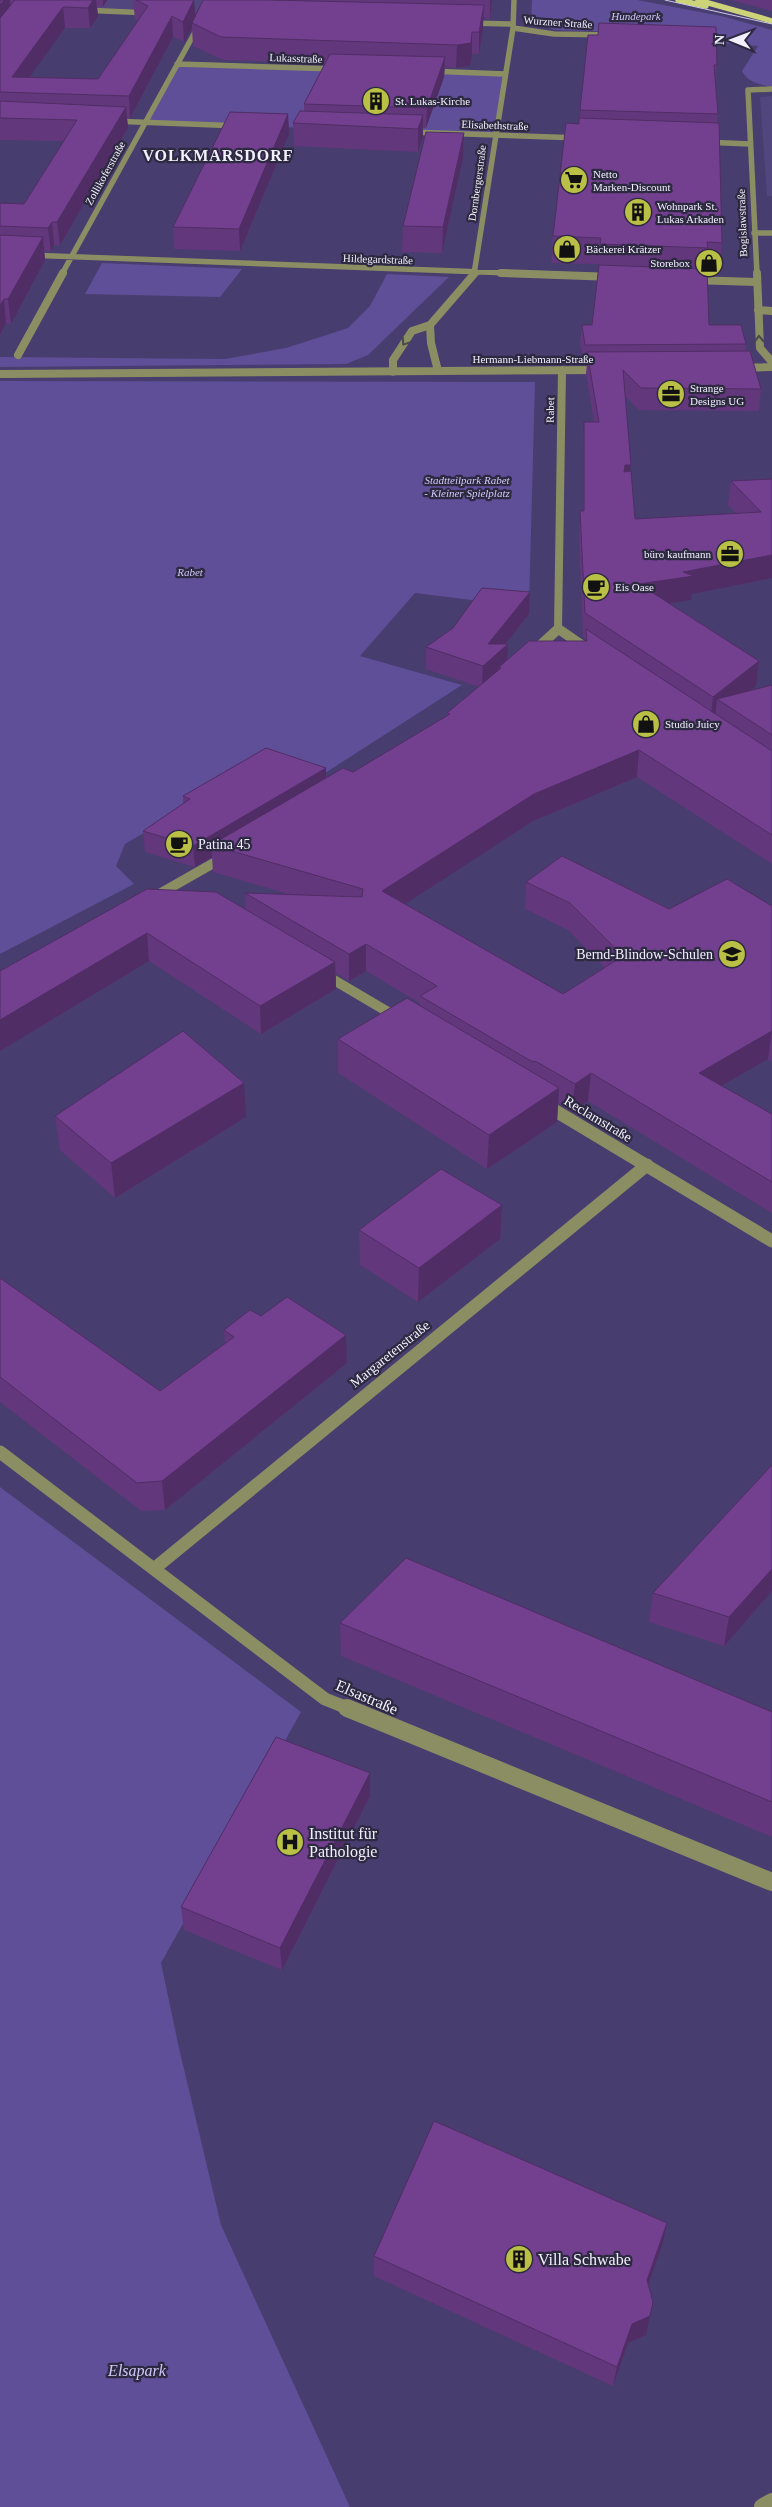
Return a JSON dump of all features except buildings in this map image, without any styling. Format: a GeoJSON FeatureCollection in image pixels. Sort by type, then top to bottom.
{"type":"FeatureCollection","features":[{"type":"Feature","properties":{"kind":"main road"},"geometry":{"type":"LineString","coordinates":[[678,0],[772,20]]}},
{"type":"Feature","properties":{"kind":"main road"},"geometry":{"type":"LineString","coordinates":[[698,0],[745,14]]}},
{"type":"Feature","properties":{"kind":"street","name":"Zollikoferstraße"},"geometry":{"type":"LineString","coordinates":[[18,355],[200,23],[201,14],[209,0]]}},
{"type":"Feature","properties":{"kind":"street","name":"Dornbergerstraße"},"geometry":{"type":"LineString","coordinates":[[475,273],[513,26],[514,0]]}},
{"type":"Feature","properties":{"kind":"street"},"geometry":{"type":"LineString","coordinates":[[72,10],[154,13]]}},
{"type":"Feature","properties":{"kind":"street"},"geometry":{"type":"LineString","coordinates":[[192,14],[209,14]]}},
{"type":"Feature","properties":{"kind":"street","name":"Wurzner Straße"},"geometry":{"type":"LineString","coordinates":[[461,22],[513,26],[554,34],[624,35]]}},
{"type":"Feature","properties":{"kind":"street","name":"Lukasstraße"},"geometry":{"type":"LineString","coordinates":[[177,64],[343,69]]}},
{"type":"Feature","properties":{"kind":"street"},"geometry":{"type":"LineString","coordinates":[[418,71],[505,74]]}},
{"type":"Feature","properties":{"kind":"street","name":"Bogislawstraße"},"geometry":{"type":"LineString","coordinates":[[772,89],[748,90],[760,348],[772,362]]}},
{"type":"Feature","properties":{"kind":"street"},"geometry":{"type":"LineString","coordinates":[[98,121],[250,126]]}},
{"type":"Feature","properties":{"kind":"street","name":"Elisabethstraße"},"geometry":{"type":"LineString","coordinates":[[404,132],[586,138]]}},
{"type":"Feature","properties":{"kind":"street"},"geometry":{"type":"LineString","coordinates":[[693,142],[750,144]]}},
{"type":"Feature","properties":{"kind":"street"},"geometry":{"type":"LineString","coordinates":[[754,232],[772,233]]}},
{"type":"Feature","properties":{"kind":"street","name":"Hildegardstraße"},"geometry":{"type":"LineString","coordinates":[[0,254],[619,278]]}},
{"type":"Feature","properties":{"kind":"street"},"geometry":{"type":"LineString","coordinates":[[393,372],[393,360],[412,331],[430,324],[475,273]]}},
{"type":"Feature","properties":{"kind":"street"},"geometry":{"type":"LineString","coordinates":[[678,280],[756,282]]}},
{"type":"Feature","properties":{"kind":"street"},"geometry":{"type":"LineString","coordinates":[[758,310],[772,311]]}},
{"type":"Feature","properties":{"kind":"street"},"geometry":{"type":"LineString","coordinates":[[430,324],[430,343],[438,371]]}},
{"type":"Feature","properties":{"kind":"street"},"geometry":{"type":"LineString","coordinates":[[727,368],[772,367]]}},
{"type":"Feature","properties":{"kind":"street","name":"Rabet"},"geometry":{"type":"LineString","coordinates":[[558,629],[562,370]]}},
{"type":"Feature","properties":{"kind":"street","name":"Hermann-Liebmann-Straße"},"geometry":{"type":"LineString","coordinates":[[0,374],[612,370]]}},
{"type":"Feature","properties":{"kind":"street"},"geometry":{"type":"LineString","coordinates":[[524,660],[558,629],[599,657]]}},
{"type":"Feature","properties":{"kind":"street"},"geometry":{"type":"LineString","coordinates":[[148,900],[180,888],[234,851]]}},
{"type":"Feature","properties":{"kind":"street"},"geometry":{"type":"LineString","coordinates":[[311,966],[412,1026]]}},
{"type":"Feature","properties":{"kind":"street","name":"Reclamstraße"},"geometry":{"type":"LineString","coordinates":[[538,1100],[772,1241]]}},
{"type":"Feature","properties":{"kind":"street","name":"Margaretenstraße"},"geometry":{"type":"LineString","coordinates":[[155,1568],[647,1165]]}},
{"type":"Feature","properties":{"kind":"street","name":"Elsastraße"},"geometry":{"type":"LineString","coordinates":[[0,1452],[155,1568],[324,1699],[772,1882]]}},
{"type":"Feature","properties":{"kind":"street"},"geometry":{"type":"LineString","coordinates":[[763,2507],[772,2502]]}},
{"type":"Feature","properties":{"kind":"shaded area"},"geometry":{"type":"Polygon","coordinates":[[[26,0],[209,0],[201,14],[20,8],[26,0]]]}},
{"type":"Feature","properties":{"kind":"shaded area"},"geometry":{"type":"Polygon","coordinates":[[[772,96],[772,196],[767,196],[760,97],[772,96]]]}},
{"type":"Feature","properties":{"kind":"green space","name":"Hundepark"},"geometry":{"type":"Polygon","coordinates":[[[532,0],[637,0],[721,16],[772,30],[772,87],[751,81],[742,71],[758,46],[696,41],[669,33],[555,30],[531,22],[532,0]]]}},
{"type":"Feature","properties":{"kind":"green space"},"geometry":{"type":"Polygon","coordinates":[[[177,64],[505,74],[495,135],[147,122],[177,64]]]}},
{"type":"Feature","properties":{"kind":"green space"},"geometry":{"type":"Polygon","coordinates":[[[102,263],[242,269],[220,297],[85,294],[102,263]]]}},
{"type":"Feature","properties":{"kind":"green space"},"geometry":{"type":"Polygon","coordinates":[[[387,274],[449,277],[368,355],[346,364],[0,367],[0,357],[225,359],[286,348],[348,328],[370,306],[387,274]]]}},
{"type":"Feature","properties":{"kind":"green space","name":"Rabet"},"geometry":{"type":"Polygon","coordinates":[[[0,381],[535,382],[529,607],[415,593],[360,656],[462,685],[322,775],[274,756],[125,844],[116,866],[134,884],[0,954],[0,381]]]}},
{"type":"Feature","properties":{"kind":"green space","name":"Elsapark"},"geometry":{"type":"Polygon","coordinates":[[[0,1487],[301,1712],[161,1963],[221,2225],[350,2507],[0,2507],[0,1487]]]}},
{"type":"Feature","properties":{"kind":"tram line"},"geometry":{"type":"LineString","coordinates":[[665,0],[772,24]]}},
{"type":"Feature","properties":{"kind":"place","name":"St. Lukas-Kirche"},"geometry":{"type":"Point","coordinates":[376,101]}},
{"type":"Feature","properties":{"kind":"place","name":"Netto Marken-Discount"},"geometry":{"type":"Point","coordinates":[574,180]}},
{"type":"Feature","properties":{"kind":"place","name":"Wohnpark St. Lukas Arkaden"},"geometry":{"type":"Point","coordinates":[638,212]}},
{"type":"Feature","properties":{"kind":"place","name":"Bäckerei Krätzer"},"geometry":{"type":"Point","coordinates":[567,249]}},
{"type":"Feature","properties":{"kind":"place","name":"Storebox"},"geometry":{"type":"Point","coordinates":[709,263]}},
{"type":"Feature","properties":{"kind":"place","name":"Strange Designs UG"},"geometry":{"type":"Point","coordinates":[671,394]}},
{"type":"Feature","properties":{"kind":"place","name":"büro kaufmann"},"geometry":{"type":"Point","coordinates":[730,554]}},
{"type":"Feature","properties":{"kind":"place","name":"Eis Oase"},"geometry":{"type":"Point","coordinates":[596,587]}},
{"type":"Feature","properties":{"kind":"place","name":"Studio Juicy"},"geometry":{"type":"Point","coordinates":[646,724]}},
{"type":"Feature","properties":{"kind":"place","name":"Patina 45"},"geometry":{"type":"Point","coordinates":[179,844]}},
{"type":"Feature","properties":{"kind":"place","name":"Bernd-Blindow-Schulen"},"geometry":{"type":"Point","coordinates":[732,954]}},
{"type":"Feature","properties":{"kind":"place","name":"Institut für Pathologie"},"geometry":{"type":"Point","coordinates":[290,1842]}},
{"type":"Feature","properties":{"kind":"place","name":"Villa Schwabe"},"geometry":{"type":"Point","coordinates":[519,2259]}},
{"type":"Feature","properties":{"kind":"district","name":"VOLKMARSDORF"},"geometry":{"type":"Point","coordinates":[218,155]}},
{"type":"Feature","properties":{"kind":"park label","name":"Stadtteilpark Rabet - Kleiner Spielplatz"},"geometry":{"type":"Point","coordinates":[467,486]}}]}
